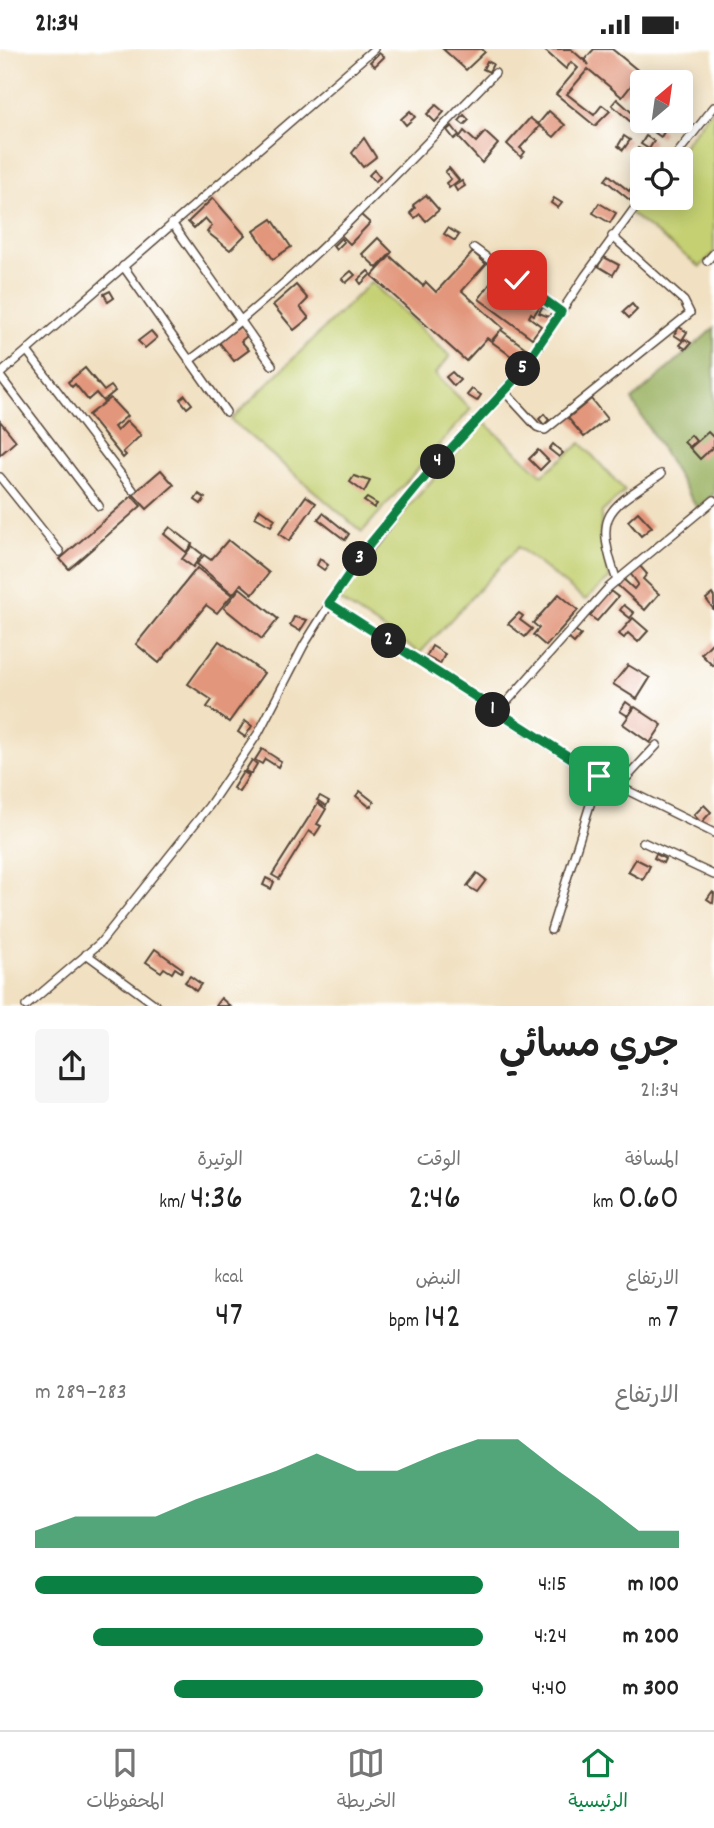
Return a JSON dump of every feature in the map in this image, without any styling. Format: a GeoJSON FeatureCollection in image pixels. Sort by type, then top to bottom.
{"type":"FeatureCollection","features":[{"type":"Feature","properties":{"kind":"street"},"geometry":{"type":"LineString","coordinates":[[99,506],[0,375],[374,49]]}},
{"type":"Feature","properties":{"kind":"street"},"geometry":{"type":"LineString","coordinates":[[189,361],[242,322],[298,272],[495,73]]}},
{"type":"Feature","properties":{"kind":"street"},"geometry":{"type":"LineString","coordinates":[[682,147],[714,107]]}},
{"type":"Feature","properties":{"kind":"street"},"geometry":{"type":"LineString","coordinates":[[26,1006],[113,929],[225,785],[259,732],[329,603],[370,544],[430,471],[525,367],[612,236],[633,210]]}},
{"type":"Feature","properties":{"kind":"street"},"geometry":{"type":"LineString","coordinates":[[172,223],[272,365]]}},
{"type":"Feature","properties":{"kind":"street"},"geometry":{"type":"LineString","coordinates":[[504,391],[537,427],[545,430],[690,313],[684,301],[612,236]]}},
{"type":"Feature","properties":{"kind":"street"},"geometry":{"type":"LineString","coordinates":[[474,248],[561,312]]}},
{"type":"Feature","properties":{"kind":"street"},"geometry":{"type":"LineString","coordinates":[[707,261],[714,253]]}},
{"type":"Feature","properties":{"kind":"street"},"geometry":{"type":"LineString","coordinates":[[123,266],[226,412]]}},
{"type":"Feature","properties":{"kind":"street"},"geometry":{"type":"LineString","coordinates":[[27,351],[133,490]]}},
{"type":"Feature","properties":{"kind":"street"},"geometry":{"type":"LineString","coordinates":[[617,581],[606,549],[605,520],[624,500],[661,474]]}},
{"type":"Feature","properties":{"kind":"street"},"geometry":{"type":"LineString","coordinates":[[0,477],[60,552]]}},
{"type":"Feature","properties":{"kind":"street"},"geometry":{"type":"LineString","coordinates":[[497,713],[558,642],[617,581],[714,500]]}},
{"type":"Feature","properties":{"kind":"street"},"geometry":{"type":"LineString","coordinates":[[329,603],[599,776],[714,833]]}},
{"type":"Feature","properties":{"kind":"street"},"geometry":{"type":"LineString","coordinates":[[619,786],[657,745]]}},
{"type":"Feature","properties":{"kind":"street"},"geometry":{"type":"LineString","coordinates":[[551,930],[599,776]]}},
{"type":"Feature","properties":{"kind":"street"},"geometry":{"type":"LineString","coordinates":[[643,842],[714,876]]}},
{"type":"Feature","properties":{"kind":"street"},"geometry":{"type":"LineString","coordinates":[[86,954],[157,1006]]}},
{"type":"Feature","properties":{"kind":"street"},"geometry":{"type":"LineString","coordinates":[[140,1006],[148,999]]}},
{"type":"Feature","properties":{"kind":"green space"},"geometry":{"type":"Polygon","coordinates":[[[714,107],[714,253],[700,267],[630,213],[632,210],[693,210],[693,147],[682,147],[714,107]]]}},
{"type":"Feature","properties":{"kind":"green space"},"geometry":{"type":"Polygon","coordinates":[[[371,282],[450,356],[435,374],[471,409],[362,532],[231,420],[371,282]]]}},
{"type":"Feature","properties":{"kind":"green space"},"geometry":{"type":"Polygon","coordinates":[[[714,328],[714,494],[697,508],[632,400],[714,328]]]}},
{"type":"Feature","properties":{"kind":"green space"},"geometry":{"type":"Polygon","coordinates":[[[484,422],[542,475],[581,443],[625,491],[602,512],[600,537],[610,578],[585,600],[518,547],[420,653],[339,600],[409,506],[484,422]]]}},
{"type":"Feature","properties":{"kind":"building"},"geometry":{"type":"Polygon","coordinates":[[[443,49],[482,49],[485,52],[466,70],[443,49]]]}},
{"type":"Feature","properties":{"kind":"building"},"geometry":{"type":"Polygon","coordinates":[[[543,49],[571,49],[589,65],[585,59],[594,49],[612,49],[637,70],[630,70],[630,87],[622,97],[588,69],[567,94],[594,115],[602,105],[610,111],[595,126],[556,94],[578,68],[571,62],[566,69],[543,49]]]}},
{"type":"Feature","properties":{"kind":"building"},"geometry":{"type":"Polygon","coordinates":[[[379,53],[384,57],[375,66],[370,62],[379,53]]]}},
{"type":"Feature","properties":{"kind":"building"},"geometry":{"type":"Polygon","coordinates":[[[487,61],[493,64],[489,72],[483,69],[487,61]]]}},
{"type":"Feature","properties":{"kind":"building"},"geometry":{"type":"Polygon","coordinates":[[[617,99],[630,111],[630,121],[612,105],[617,99]]]}},
{"type":"Feature","properties":{"kind":"building"},"geometry":{"type":"Polygon","coordinates":[[[436,105],[444,112],[435,122],[427,114],[436,105]]]}},
{"type":"Feature","properties":{"kind":"building"},"geometry":{"type":"Polygon","coordinates":[[[410,111],[415,117],[406,125],[401,119],[410,111]]]}},
{"type":"Feature","properties":{"kind":"building"},"geometry":{"type":"Polygon","coordinates":[[[549,111],[565,125],[554,137],[538,124],[549,111]]]}},
{"type":"Feature","properties":{"kind":"building"},"geometry":{"type":"Polygon","coordinates":[[[464,115],[469,120],[464,125],[459,121],[464,115]]]}},
{"type":"Feature","properties":{"kind":"building"},"geometry":{"type":"Polygon","coordinates":[[[530,118],[540,126],[520,148],[525,152],[521,157],[507,144],[530,118]]]}},
{"type":"Feature","properties":{"kind":"building"},"geometry":{"type":"Polygon","coordinates":[[[452,126],[459,135],[454,139],[447,130],[452,126]]]}},
{"type":"Feature","properties":{"kind":"building"},"geometry":{"type":"Polygon","coordinates":[[[464,131],[476,142],[485,132],[498,144],[482,163],[459,138],[464,131]]]}},
{"type":"Feature","properties":{"kind":"building"},"geometry":{"type":"Polygon","coordinates":[[[624,136],[630,140],[623,150],[618,146],[624,136]]]}},
{"type":"Feature","properties":{"kind":"building"},"geometry":{"type":"Polygon","coordinates":[[[646,136],[654,141],[650,147],[641,144],[646,136]]]}},
{"type":"Feature","properties":{"kind":"building"},"geometry":{"type":"Polygon","coordinates":[[[364,138],[376,157],[363,167],[352,153],[364,138]]]}},
{"type":"Feature","properties":{"kind":"building"},"geometry":{"type":"Polygon","coordinates":[[[449,168],[459,180],[449,188],[446,183],[451,179],[445,172],[449,168]]]}},
{"type":"Feature","properties":{"kind":"building"},"geometry":{"type":"Polygon","coordinates":[[[374,170],[380,177],[375,182],[369,175],[374,170]]]}},
{"type":"Feature","properties":{"kind":"building"},"geometry":{"type":"Polygon","coordinates":[[[609,175],[629,191],[630,200],[605,180],[609,175]]]}},
{"type":"Feature","properties":{"kind":"building"},"geometry":{"type":"Polygon","coordinates":[[[462,181],[465,186],[457,191],[454,186],[462,181]]]}},
{"type":"Feature","properties":{"kind":"building"},"geometry":{"type":"Polygon","coordinates":[[[426,195],[439,210],[426,221],[420,214],[415,218],[410,213],[415,208],[413,205],[426,195]]]}},
{"type":"Feature","properties":{"kind":"building"},"geometry":{"type":"Polygon","coordinates":[[[213,198],[245,235],[230,250],[207,232],[212,226],[205,218],[194,228],[188,222],[213,198]]]}},
{"type":"Feature","properties":{"kind":"building"},"geometry":{"type":"Polygon","coordinates":[[[554,198],[562,203],[558,208],[551,203],[554,198]]]}},
{"type":"Feature","properties":{"kind":"building"},"geometry":{"type":"Polygon","coordinates":[[[599,203],[616,213],[610,223],[593,213],[599,203]]]}},
{"type":"Feature","properties":{"kind":"building"},"geometry":{"type":"Polygon","coordinates":[[[361,215],[370,223],[350,244],[341,235],[361,215]]]}},
{"type":"Feature","properties":{"kind":"building"},"geometry":{"type":"Polygon","coordinates":[[[272,219],[291,247],[273,259],[254,231],[272,219]]]}},
{"type":"Feature","properties":{"kind":"building"},"geometry":{"type":"Polygon","coordinates":[[[448,228],[459,235],[455,241],[444,234],[448,228]]]}},
{"type":"Feature","properties":{"kind":"building"},"geometry":{"type":"Polygon","coordinates":[[[341,238],[344,242],[336,250],[333,246],[341,238]]]}},
{"type":"Feature","properties":{"kind":"building"},"geometry":{"type":"Polygon","coordinates":[[[378,238],[392,252],[377,268],[362,254],[378,238]]]}},
{"type":"Feature","properties":{"kind":"building"},"geometry":{"type":"Polygon","coordinates":[[[473,252],[486,264],[462,291],[503,328],[501,330],[527,349],[518,361],[492,342],[500,331],[491,341],[487,338],[466,361],[372,276],[390,256],[423,286],[426,282],[436,292],[473,252]]]}},
{"type":"Feature","properties":{"kind":"building"},"geometry":{"type":"Polygon","coordinates":[[[604,257],[619,265],[613,275],[598,266],[604,257]]]}},
{"type":"Feature","properties":{"kind":"building"},"geometry":{"type":"Polygon","coordinates":[[[351,271],[355,275],[346,283],[342,279],[351,271]]]}},
{"type":"Feature","properties":{"kind":"building"},"geometry":{"type":"Polygon","coordinates":[[[368,271],[371,274],[361,284],[358,280],[368,271]]]}},
{"type":"Feature","properties":{"kind":"building"},"geometry":{"type":"Polygon","coordinates":[[[498,273],[541,304],[534,315],[531,313],[529,317],[541,326],[532,338],[479,299],[498,273]]]}},
{"type":"Feature","properties":{"kind":"building"},"geometry":{"type":"Polygon","coordinates":[[[296,285],[308,299],[300,307],[309,318],[294,330],[273,305],[296,285]]]}},
{"type":"Feature","properties":{"kind":"building"},"geometry":{"type":"Polygon","coordinates":[[[110,291],[114,298],[108,302],[104,294],[110,291]]]}},
{"type":"Feature","properties":{"kind":"building"},"geometry":{"type":"Polygon","coordinates":[[[632,304],[637,310],[629,318],[623,312],[632,304]]]}},
{"type":"Feature","properties":{"kind":"building"},"geometry":{"type":"Polygon","coordinates":[[[542,307],[552,311],[549,317],[539,313],[542,307]]]}},
{"type":"Feature","properties":{"kind":"building"},"geometry":{"type":"Polygon","coordinates":[[[241,326],[248,335],[241,341],[249,350],[234,361],[219,342],[241,326]]]}},
{"type":"Feature","properties":{"kind":"building"},"geometry":{"type":"Polygon","coordinates":[[[679,327],[687,332],[682,340],[674,335],[679,327]]]}},
{"type":"Feature","properties":{"kind":"building"},"geometry":{"type":"Polygon","coordinates":[[[151,331],[157,338],[145,348],[138,341],[151,331]]]}},
{"type":"Feature","properties":{"kind":"building"},"geometry":{"type":"Polygon","coordinates":[[[685,339],[691,343],[686,349],[680,345],[685,339]]]}},
{"type":"Feature","properties":{"kind":"building"},"geometry":{"type":"Polygon","coordinates":[[[85,368],[104,391],[111,386],[115,391],[103,401],[96,393],[88,400],[75,384],[72,387],[68,382],[85,368]]]}},
{"type":"Feature","properties":{"kind":"building"},"geometry":{"type":"Polygon","coordinates":[[[452,372],[460,380],[454,386],[446,377],[452,372]]]}},
{"type":"Feature","properties":{"kind":"building"},"geometry":{"type":"Polygon","coordinates":[[[472,389],[481,395],[477,401],[467,395],[472,389]]]}},
{"type":"Feature","properties":{"kind":"building"},"geometry":{"type":"Polygon","coordinates":[[[185,395],[192,404],[187,408],[180,399],[185,395]]]}},
{"type":"Feature","properties":{"kind":"building"},"geometry":{"type":"Polygon","coordinates":[[[110,398],[127,416],[114,427],[117,431],[127,421],[141,435],[123,452],[126,455],[123,458],[88,415],[110,398]]]}},
{"type":"Feature","properties":{"kind":"building"},"geometry":{"type":"Polygon","coordinates":[[[591,399],[607,419],[584,437],[568,418],[591,399]]]}},
{"type":"Feature","properties":{"kind":"building"},"geometry":{"type":"Polygon","coordinates":[[[544,414],[549,420],[544,425],[539,419],[544,414]]]}},
{"type":"Feature","properties":{"kind":"building"},"geometry":{"type":"Polygon","coordinates":[[[0,421],[16,441],[0,455],[0,421]]]}},
{"type":"Feature","properties":{"kind":"building"},"geometry":{"type":"Polygon","coordinates":[[[708,432],[714,438],[714,446],[700,459],[690,448],[708,432]]]}},
{"type":"Feature","properties":{"kind":"building"},"geometry":{"type":"Polygon","coordinates":[[[691,435],[696,441],[689,447],[684,442],[691,435]]]}},
{"type":"Feature","properties":{"kind":"building"},"geometry":{"type":"Polygon","coordinates":[[[553,444],[563,453],[559,457],[549,449],[553,444]]]}},
{"type":"Feature","properties":{"kind":"building"},"geometry":{"type":"Polygon","coordinates":[[[538,450],[549,461],[540,470],[529,459],[538,450]]]}},
{"type":"Feature","properties":{"kind":"building"},"geometry":{"type":"Polygon","coordinates":[[[161,470],[174,485],[147,509],[133,494],[161,470]]]}},
{"type":"Feature","properties":{"kind":"building"},"geometry":{"type":"Polygon","coordinates":[[[354,476],[370,481],[364,492],[350,482],[354,476]]]}},
{"type":"Feature","properties":{"kind":"building"},"geometry":{"type":"Polygon","coordinates":[[[199,494],[205,498],[201,504],[195,500],[199,494]]]}},
{"type":"Feature","properties":{"kind":"building"},"geometry":{"type":"Polygon","coordinates":[[[132,496],[141,506],[69,569],[60,559],[132,496]]]}},
{"type":"Feature","properties":{"kind":"building"},"geometry":{"type":"Polygon","coordinates":[[[306,496],[316,503],[289,541],[279,534],[306,496]]]}},
{"type":"Feature","properties":{"kind":"building"},"geometry":{"type":"Polygon","coordinates":[[[367,498],[377,504],[374,508],[364,501],[367,498]]]}},
{"type":"Feature","properties":{"kind":"building"},"geometry":{"type":"Polygon","coordinates":[[[260,509],[275,519],[271,526],[255,517],[260,509]]]}},
{"type":"Feature","properties":{"kind":"building"},"geometry":{"type":"Polygon","coordinates":[[[638,512],[652,527],[641,536],[628,521],[638,512]]]}},
{"type":"Feature","properties":{"kind":"building"},"geometry":{"type":"Polygon","coordinates":[[[323,513],[349,534],[345,540],[318,519],[323,513]]]}},
{"type":"Feature","properties":{"kind":"building"},"geometry":{"type":"Polygon","coordinates":[[[170,527],[192,544],[186,552],[164,534],[170,527]]]}},
{"type":"Feature","properties":{"kind":"building"},"geometry":{"type":"Polygon","coordinates":[[[228,540],[269,573],[253,594],[241,584],[233,594],[197,564],[204,555],[211,560],[228,540]]]}},
{"type":"Feature","properties":{"kind":"building"},"geometry":{"type":"Polygon","coordinates":[[[192,546],[202,554],[193,567],[182,559],[192,546]]]}},
{"type":"Feature","properties":{"kind":"building"},"geometry":{"type":"Polygon","coordinates":[[[320,559],[328,565],[324,570],[317,565],[320,559]]]}},
{"type":"Feature","properties":{"kind":"building"},"geometry":{"type":"Polygon","coordinates":[[[639,565],[647,574],[643,579],[659,594],[645,610],[616,584],[622,578],[634,589],[638,584],[630,573],[639,565]]]}},
{"type":"Feature","properties":{"kind":"building"},"geometry":{"type":"Polygon","coordinates":[[[197,568],[232,595],[217,613],[206,605],[159,663],[136,644],[197,568]]]}},
{"type":"Feature","properties":{"kind":"building"},"geometry":{"type":"Polygon","coordinates":[[[240,588],[278,619],[262,639],[224,608],[240,588]]]}},
{"type":"Feature","properties":{"kind":"building"},"geometry":{"type":"Polygon","coordinates":[[[609,590],[618,597],[597,621],[590,616],[609,590]]]}},
{"type":"Feature","properties":{"kind":"building"},"geometry":{"type":"Polygon","coordinates":[[[559,594],[578,610],[546,646],[533,635],[539,628],[533,623],[559,594]]]}},
{"type":"Feature","properties":{"kind":"building"},"geometry":{"type":"Polygon","coordinates":[[[712,594],[714,597],[714,610],[706,599],[712,594]]]}},
{"type":"Feature","properties":{"kind":"building"},"geometry":{"type":"Polygon","coordinates":[[[624,605],[634,613],[630,618],[620,610],[624,605]]]}},
{"type":"Feature","properties":{"kind":"building"},"geometry":{"type":"Polygon","coordinates":[[[519,613],[523,616],[520,620],[532,629],[525,637],[508,624],[519,613]]]}},
{"type":"Feature","properties":{"kind":"building"},"geometry":{"type":"Polygon","coordinates":[[[294,617],[307,620],[300,631],[290,625],[294,617]]]}},
{"type":"Feature","properties":{"kind":"building"},"geometry":{"type":"Polygon","coordinates":[[[633,618],[648,631],[638,642],[628,633],[624,638],[619,634],[633,618]]]}},
{"type":"Feature","properties":{"kind":"building"},"geometry":{"type":"Polygon","coordinates":[[[575,630],[581,635],[574,643],[568,638],[575,630]]]}},
{"type":"Feature","properties":{"kind":"building"},"geometry":{"type":"Polygon","coordinates":[[[219,641],[264,673],[229,722],[207,707],[212,700],[188,684],[219,641]]]}},
{"type":"Feature","properties":{"kind":"building"},"geometry":{"type":"Polygon","coordinates":[[[714,641],[714,665],[713,666],[701,654],[714,641]]]}},
{"type":"Feature","properties":{"kind":"building"},"geometry":{"type":"Polygon","coordinates":[[[432,646],[445,654],[440,664],[426,657],[432,646]]]}},
{"type":"Feature","properties":{"kind":"building"},"geometry":{"type":"Polygon","coordinates":[[[628,665],[650,678],[637,699],[613,684],[628,665]]]}},
{"type":"Feature","properties":{"kind":"building"},"geometry":{"type":"Polygon","coordinates":[[[626,702],[633,707],[628,716],[620,711],[626,702]]]}},
{"type":"Feature","properties":{"kind":"building"},"geometry":{"type":"Polygon","coordinates":[[[635,707],[662,725],[650,743],[623,724],[635,707]]]}},
{"type":"Feature","properties":{"kind":"building"},"geometry":{"type":"Polygon","coordinates":[[[245,721],[252,726],[245,737],[238,732],[245,721]]]}},
{"type":"Feature","properties":{"kind":"building"},"geometry":{"type":"Polygon","coordinates":[[[603,746],[628,761],[617,779],[592,764],[603,746]]]}},
{"type":"Feature","properties":{"kind":"building"},"geometry":{"type":"Polygon","coordinates":[[[262,749],[281,761],[278,767],[265,759],[262,764],[255,760],[262,749]]]}},
{"type":"Feature","properties":{"kind":"building"},"geometry":{"type":"Polygon","coordinates":[[[581,751],[591,757],[586,765],[576,758],[581,751]]]}},
{"type":"Feature","properties":{"kind":"building"},"geometry":{"type":"Polygon","coordinates":[[[252,760],[257,764],[251,774],[245,771],[252,760]]]}},
{"type":"Feature","properties":{"kind":"building"},"geometry":{"type":"Polygon","coordinates":[[[243,772],[249,775],[239,792],[233,788],[243,772]]]}},
{"type":"Feature","properties":{"kind":"building"},"geometry":{"type":"Polygon","coordinates":[[[360,791],[374,802],[370,807],[356,796],[360,791]]]}},
{"type":"Feature","properties":{"kind":"building"},"geometry":{"type":"Polygon","coordinates":[[[320,796],[329,801],[326,806],[317,800],[320,796]]]}},
{"type":"Feature","properties":{"kind":"building"},"geometry":{"type":"Polygon","coordinates":[[[318,803],[326,809],[317,824],[321,826],[315,835],[309,831],[279,879],[272,875],[318,803]]]}},
{"type":"Feature","properties":{"kind":"building"},"geometry":{"type":"Polygon","coordinates":[[[704,805],[711,812],[701,823],[694,815],[704,805]]]}},
{"type":"Feature","properties":{"kind":"building"},"geometry":{"type":"Polygon","coordinates":[[[656,854],[665,859],[663,863],[654,858],[656,854]]]}},
{"type":"Feature","properties":{"kind":"building"},"geometry":{"type":"Polygon","coordinates":[[[636,859],[650,866],[643,880],[628,872],[636,859]]]}},
{"type":"Feature","properties":{"kind":"building"},"geometry":{"type":"Polygon","coordinates":[[[477,873],[486,880],[477,892],[467,886],[477,873]]]}},
{"type":"Feature","properties":{"kind":"building"},"geometry":{"type":"Polygon","coordinates":[[[266,878],[274,882],[271,889],[263,885],[266,878]]]}},
{"type":"Feature","properties":{"kind":"building"},"geometry":{"type":"Polygon","coordinates":[[[714,893],[713,903],[707,899],[714,893]]]}},
{"type":"Feature","properties":{"kind":"building"},"geometry":{"type":"Polygon","coordinates":[[[155,949],[183,969],[181,972],[175,968],[172,973],[164,968],[161,972],[146,962],[155,949]]]}},
{"type":"Feature","properties":{"kind":"building"},"geometry":{"type":"Polygon","coordinates":[[[190,976],[201,984],[196,991],[185,982],[190,976]]]}},
{"type":"Feature","properties":{"kind":"building"},"geometry":{"type":"Polygon","coordinates":[[[221,998],[230,1006],[215,1006],[221,998]]]}},
{"type":"Feature","properties":{"kind":"route"},"geometry":{"type":"LineString","coordinates":[[517,280],[561,312],[514,381],[430,471],[370,544],[329,603],[599,776]]}}]}
